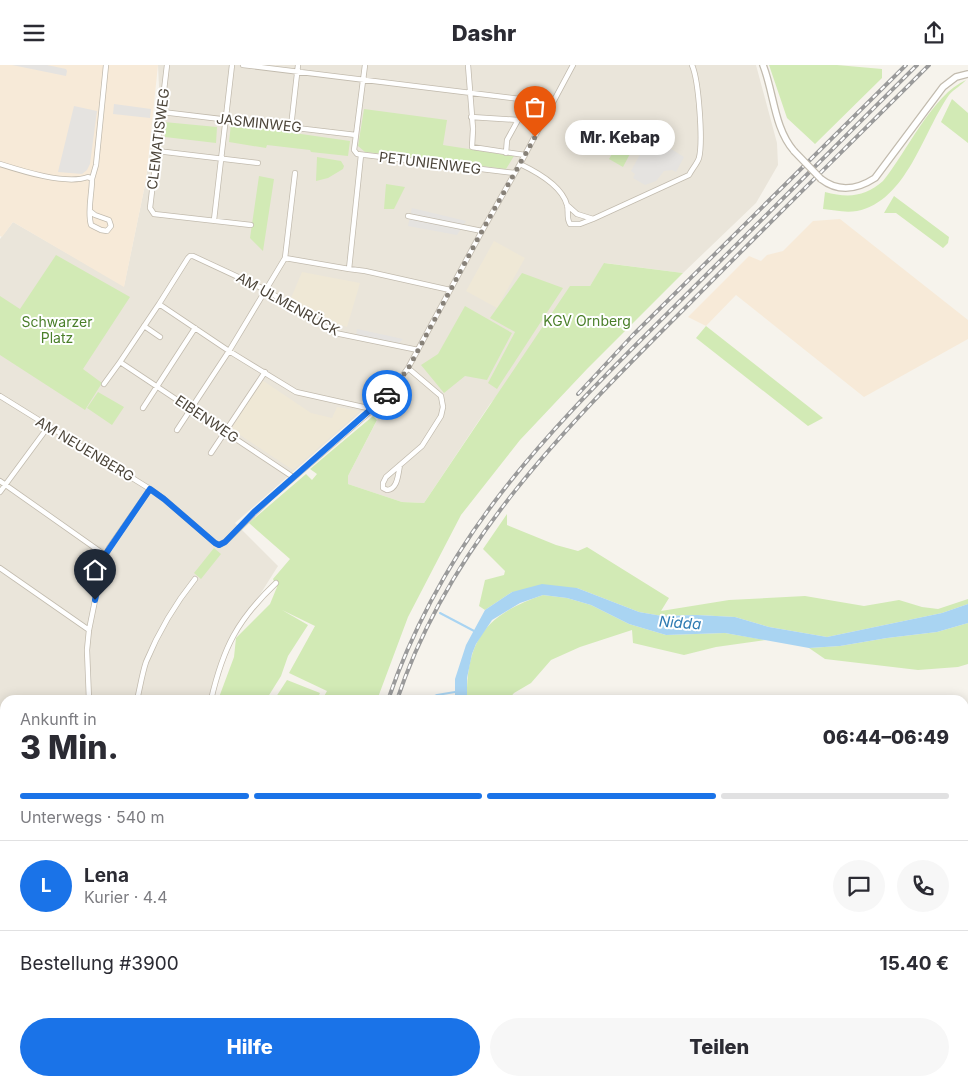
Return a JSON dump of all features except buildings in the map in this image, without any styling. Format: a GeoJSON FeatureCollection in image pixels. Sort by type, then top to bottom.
{"type":"FeatureCollection","features":[{"type":"Feature","properties":{"kind":"street"},"geometry":{"type":"LineString","coordinates":[[90,211],[109,220],[111,226],[107,231],[91,225],[89,218],[106,65]]}},
{"type":"Feature","properties":{"kind":"street","name":"CLEMATISWEG"},"geometry":{"type":"LineString","coordinates":[[167,65],[151,212],[154,214],[214,220]]}},
{"type":"Feature","properties":{"kind":"street"},"geometry":{"type":"LineString","coordinates":[[232,65],[214,220],[251,225]]}},
{"type":"Feature","properties":{"kind":"street"},"geometry":{"type":"LineString","coordinates":[[243,65],[552,103]]}},
{"type":"Feature","properties":{"kind":"street"},"geometry":{"type":"LineString","coordinates":[[291,127],[298,65]]}},
{"type":"Feature","properties":{"kind":"street"},"geometry":{"type":"LineString","coordinates":[[356,135],[365,65]]}},
{"type":"Feature","properties":{"kind":"street"},"geometry":{"type":"LineString","coordinates":[[468,65],[472,147],[525,155]]}},
{"type":"Feature","properties":{"kind":"street"},"geometry":{"type":"LineString","coordinates":[[293,477],[379,404],[408,369],[573,65]]}},
{"type":"Feature","properties":{"kind":"street"},"geometry":{"type":"LineString","coordinates":[[567,205],[568,222],[570,224],[580,224],[689,175],[698,161],[701,147],[697,81],[692,65]]}},
{"type":"Feature","properties":{"kind":"street"},"geometry":{"type":"LineString","coordinates":[[763,65],[782,131],[788,145],[821,179],[835,187],[851,188],[868,183],[876,177],[943,87],[956,77],[968,74]]}},
{"type":"Feature","properties":{"kind":"street","name":"JASMINWEG"},"geometry":{"type":"LineString","coordinates":[[162,112],[356,135]]}},
{"type":"Feature","properties":{"kind":"street"},"geometry":{"type":"LineString","coordinates":[[471,117],[518,120],[507,140],[506,153]]}},
{"type":"Feature","properties":{"kind":"street","name":"PETUNIENWEG"},"geometry":{"type":"LineString","coordinates":[[356,135],[354,150],[361,155],[515,173]]}},
{"type":"Feature","properties":{"kind":"street"},"geometry":{"type":"LineString","coordinates":[[157,151],[258,163]]}},
{"type":"Feature","properties":{"kind":"street"},"geometry":{"type":"LineString","coordinates":[[349,269],[361,155]]}},
{"type":"Feature","properties":{"kind":"street"},"geometry":{"type":"LineString","coordinates":[[0,164],[49,177],[81,179],[88,177],[92,179]]}},
{"type":"Feature","properties":{"kind":"street"},"geometry":{"type":"LineString","coordinates":[[520,164],[557,187],[567,205],[577,213],[593,219]]}},
{"type":"Feature","properties":{"kind":"street"},"geometry":{"type":"LineString","coordinates":[[177,430],[229,351],[285,258],[295,173]]}},
{"type":"Feature","properties":{"kind":"street"},"geometry":{"type":"LineString","coordinates":[[408,216],[482,231]]}},
{"type":"Feature","properties":{"kind":"street","name":"AM ULMENRÜCK"},"geometry":{"type":"LineString","coordinates":[[159,304],[190,255],[266,290],[335,333],[418,350]]}},
{"type":"Feature","properties":{"kind":"street"},"geometry":{"type":"LineString","coordinates":[[285,258],[365,271],[450,290]]}},
{"type":"Feature","properties":{"kind":"street"},"geometry":{"type":"LineString","coordinates":[[104,384],[159,304],[229,351],[296,391],[372,409]]}},
{"type":"Feature","properties":{"kind":"street"},"geometry":{"type":"LineString","coordinates":[[144,326],[160,337]]}},
{"type":"Feature","properties":{"kind":"street"},"geometry":{"type":"LineString","coordinates":[[143,408],[195,328]]}},
{"type":"Feature","properties":{"kind":"street","name":"EIBENWEG"},"geometry":{"type":"LineString","coordinates":[[120,362],[293,477]]}},
{"type":"Feature","properties":{"kind":"street"},"geometry":{"type":"LineString","coordinates":[[400,465],[395,486],[392,490],[387,491],[383,488],[382,483],[386,477],[422,446],[440,417],[443,407],[440,396],[408,369]]}},
{"type":"Feature","properties":{"kind":"street"},"geometry":{"type":"LineString","coordinates":[[211,453],[265,372]]}},
{"type":"Feature","properties":{"kind":"street","name":"AM NEUENBERG"},"geometry":{"type":"LineString","coordinates":[[0,396],[150,489],[219,545],[225,542],[254,512],[293,477]]}},
{"type":"Feature","properties":{"kind":"street"},"geometry":{"type":"LineString","coordinates":[[0,492],[48,427]]}},
{"type":"Feature","properties":{"kind":"street"},"geometry":{"type":"LineString","coordinates":[[0,481],[105,555]]}},
{"type":"Feature","properties":{"kind":"street"},"geometry":{"type":"LineString","coordinates":[[89,695],[87,650],[89,630],[105,555],[150,489]]}},
{"type":"Feature","properties":{"kind":"street"},"geometry":{"type":"LineString","coordinates":[[0,568],[89,630]]}},
{"type":"Feature","properties":{"kind":"street"},"geometry":{"type":"LineString","coordinates":[[138,695],[146,663],[159,636],[173,610],[195,579]]}},
{"type":"Feature","properties":{"kind":"street"},"geometry":{"type":"LineString","coordinates":[[212,695],[232,635],[253,607],[276,583]]}},
{"type":"Feature","properties":{"kind":"shaded area"},"geometry":{"type":"Polygon","coordinates":[[[0,65],[158,65],[146,180],[124,287],[13,222],[2,237],[0,236],[0,65]]]}},
{"type":"Feature","properties":{"kind":"shaded area"},"geometry":{"type":"Polygon","coordinates":[[[12,65],[47,65],[66,69],[67,71],[66,76],[12,65]]]}},
{"type":"Feature","properties":{"kind":"shaded area"},"geometry":{"type":"Polygon","coordinates":[[[158,65],[756,65],[777,143],[778,165],[756,203],[683,273],[605,263],[590,286],[490,404],[424,503],[402,502],[348,484],[348,476],[386,403],[377,398],[235,523],[278,566],[221,656],[211,695],[0,695],[0,239],[13,222],[124,286],[146,180],[159,87],[158,65]]]}},
{"type":"Feature","properties":{"kind":"shaded area"},"geometry":{"type":"Polygon","coordinates":[[[114,104],[151,109],[150,118],[113,114],[114,104]]]}},
{"type":"Feature","properties":{"kind":"shaded area"},"geometry":{"type":"Polygon","coordinates":[[[74,106],[97,111],[90,164],[82,174],[58,172],[74,106]]]}},
{"type":"Feature","properties":{"kind":"shaded area"},"geometry":{"type":"Polygon","coordinates":[[[650,136],[684,157],[676,172],[672,170],[664,171],[656,181],[645,185],[633,178],[635,174],[631,171],[650,136]]]}},
{"type":"Feature","properties":{"kind":"shaded area"},"geometry":{"type":"Polygon","coordinates":[[[412,208],[466,221],[457,235],[408,226],[412,208]]]}},
{"type":"Feature","properties":{"kind":"shaded area"},"geometry":{"type":"Polygon","coordinates":[[[840,219],[968,320],[968,339],[864,397],[736,295],[706,326],[688,317],[749,256],[761,261],[767,255],[783,251],[813,221],[840,219]]]}},
{"type":"Feature","properties":{"kind":"shaded area"},"geometry":{"type":"Polygon","coordinates":[[[494,241],[525,258],[497,308],[466,291],[494,241]]]}},
{"type":"Feature","properties":{"kind":"shaded area"},"geometry":{"type":"Polygon","coordinates":[[[302,272],[360,283],[347,327],[327,321],[291,298],[302,272]]]}},
{"type":"Feature","properties":{"kind":"shaded area"},"geometry":{"type":"Polygon","coordinates":[[[357,329],[403,339],[399,343],[356,335],[357,329]]]}},
{"type":"Feature","properties":{"kind":"shaded area"},"geometry":{"type":"Polygon","coordinates":[[[262,380],[311,413],[332,418],[337,407],[360,411],[293,470],[231,429],[262,380]]]}},
{"type":"Feature","properties":{"kind":"green space"},"geometry":{"type":"Polygon","coordinates":[[[769,65],[837,65],[882,69],[882,78],[815,144],[787,118],[769,65]]]}},
{"type":"Feature","properties":{"kind":"green space"},"geometry":{"type":"Polygon","coordinates":[[[966,80],[949,95],[912,163],[889,194],[874,205],[857,211],[843,212],[823,209],[825,192],[856,195],[870,190],[883,181],[931,111],[954,87],[966,80]]]}},
{"type":"Feature","properties":{"kind":"green space"},"geometry":{"type":"Polygon","coordinates":[[[952,99],[968,113],[968,143],[941,122],[952,99]]]}},
{"type":"Feature","properties":{"kind":"green space"},"geometry":{"type":"Polygon","coordinates":[[[364,109],[447,120],[443,145],[514,156],[506,169],[365,152],[358,146],[364,109]]]}},
{"type":"Feature","properties":{"kind":"green space"},"geometry":{"type":"Polygon","coordinates":[[[164,122],[217,127],[216,143],[165,137],[164,122]]]}},
{"type":"Feature","properties":{"kind":"green space"},"geometry":{"type":"Polygon","coordinates":[[[231,124],[350,141],[348,156],[267,145],[266,148],[229,142],[231,124]]]}},
{"type":"Feature","properties":{"kind":"green space"},"geometry":{"type":"Polygon","coordinates":[[[625,124],[641,133],[623,167],[609,159],[613,152],[605,148],[610,140],[615,142],[625,124]]]}},
{"type":"Feature","properties":{"kind":"green space"},"geometry":{"type":"Polygon","coordinates":[[[317,157],[341,161],[344,166],[343,169],[328,178],[316,181],[317,157]]]}},
{"type":"Feature","properties":{"kind":"green space"},"geometry":{"type":"Polygon","coordinates":[[[259,176],[274,179],[263,251],[250,238],[259,176]]]}},
{"type":"Feature","properties":{"kind":"green space"},"geometry":{"type":"Polygon","coordinates":[[[386,184],[405,187],[394,209],[384,209],[386,184]]]}},
{"type":"Feature","properties":{"kind":"green space"},"geometry":{"type":"Polygon","coordinates":[[[894,196],[949,237],[948,243],[943,248],[896,213],[884,213],[894,196]]]}},
{"type":"Feature","properties":{"kind":"green space","name":"Schwarzer Platz"},"geometry":{"type":"Polygon","coordinates":[[[56,255],[130,297],[83,369],[102,383],[85,410],[0,355],[0,296],[20,309],[56,255]]]}},
{"type":"Feature","properties":{"kind":"green space","name":"KGV Ornberg"},"geometry":{"type":"Polygon","coordinates":[[[604,263],[683,273],[587,369],[520,440],[461,515],[408,617],[379,695],[325,695],[327,691],[289,673],[315,626],[282,610],[308,625],[288,656],[281,676],[269,695],[220,695],[234,657],[236,638],[270,604],[277,587],[273,579],[290,559],[249,523],[306,474],[312,480],[317,474],[310,469],[373,416],[377,420],[348,476],[348,484],[402,502],[424,503],[570,286],[590,286],[604,263]]]}},
{"type":"Feature","properties":{"kind":"green space"},"geometry":{"type":"Polygon","coordinates":[[[522,273],[563,288],[497,389],[488,383],[515,332],[490,318],[522,273]]]}},
{"type":"Feature","properties":{"kind":"green space"},"geometry":{"type":"Polygon","coordinates":[[[465,306],[512,333],[487,380],[465,376],[444,393],[421,365],[438,354],[465,306]]]}},
{"type":"Feature","properties":{"kind":"green space"},"geometry":{"type":"Polygon","coordinates":[[[706,326],[823,418],[808,426],[696,338],[706,326]]]}},
{"type":"Feature","properties":{"kind":"green space"},"geometry":{"type":"Polygon","coordinates":[[[98,392],[124,407],[112,425],[87,408],[98,392]]]}},
{"type":"Feature","properties":{"kind":"green space"},"geometry":{"type":"Polygon","coordinates":[[[507,514],[507,525],[556,545],[578,551],[587,547],[669,598],[661,611],[729,600],[805,596],[864,606],[899,600],[922,607],[938,609],[968,599],[968,604],[942,613],[827,637],[769,627],[735,617],[662,616],[639,612],[577,588],[512,592],[485,610],[479,606],[485,580],[504,575],[505,571],[483,549],[507,514]]]}},
{"type":"Feature","properties":{"kind":"green space"},"geometry":{"type":"Polygon","coordinates":[[[214,548],[221,554],[201,579],[194,573],[214,548]]]}},
{"type":"Feature","properties":{"kind":"green space"},"geometry":{"type":"Polygon","coordinates":[[[543,595],[567,598],[591,605],[629,624],[666,635],[725,633],[766,640],[716,647],[684,655],[633,643],[632,630],[580,647],[551,660],[531,683],[512,695],[467,695],[470,661],[483,632],[507,611],[543,595]]]}},
{"type":"Feature","properties":{"kind":"green space"},"geometry":{"type":"Polygon","coordinates":[[[968,623],[968,664],[958,667],[918,670],[825,659],[809,648],[840,646],[937,632],[968,623]]]}},
{"type":"Feature","properties":{"kind":"green space"},"geometry":{"type":"Polygon","coordinates":[[[287,680],[320,693],[319,695],[277,695],[287,680]]]}},
{"type":"Feature","properties":{"kind":"water","name":"Nidda"},"geometry":{"type":"Polygon","coordinates":[[[542,584],[577,588],[639,612],[662,616],[735,617],[769,627],[827,637],[942,613],[968,604],[968,623],[937,632],[840,646],[809,648],[725,633],[666,635],[629,624],[591,605],[567,598],[543,595],[520,603],[492,620],[476,644],[472,654],[467,678],[467,695],[455,695],[455,679],[466,645],[485,610],[512,592],[542,584]]]}},
{"type":"Feature","properties":{"kind":"waterway"},"geometry":{"type":"LineString","coordinates":[[440,613],[476,632]]}},
{"type":"Feature","properties":{"kind":"waterway"},"geometry":{"type":"LineString","coordinates":[[437,695],[455,692]]}},
{"type":"Feature","properties":{"kind":"railway"},"geometry":{"type":"LineString","coordinates":[[578,394],[633,335],[906,65]]}},
{"type":"Feature","properties":{"kind":"railway"},"geometry":{"type":"LineString","coordinates":[[390,695],[408,648],[432,598],[476,527],[514,476],[562,421],[613,368],[917,65]]}},
{"type":"Feature","properties":{"kind":"railway"},"geometry":{"type":"LineString","coordinates":[[399,695],[420,642],[449,587],[482,535],[519,486],[601,393],[929,65]]}},
{"type":"Feature","properties":{"kind":"way so far"},"geometry":{"type":"LineString","coordinates":[[387,395],[408,369],[535,137]]}},
{"type":"Feature","properties":{"kind":"place","name":"Mr. Kebap"},"geometry":{"type":"Point","coordinates":[535,137]}},
{"type":"Feature","properties":{"kind":"route"},"geometry":{"type":"LineString","coordinates":[[95,600],[105,555],[150,489],[219,545],[225,542],[254,512],[387,395]]}}]}
